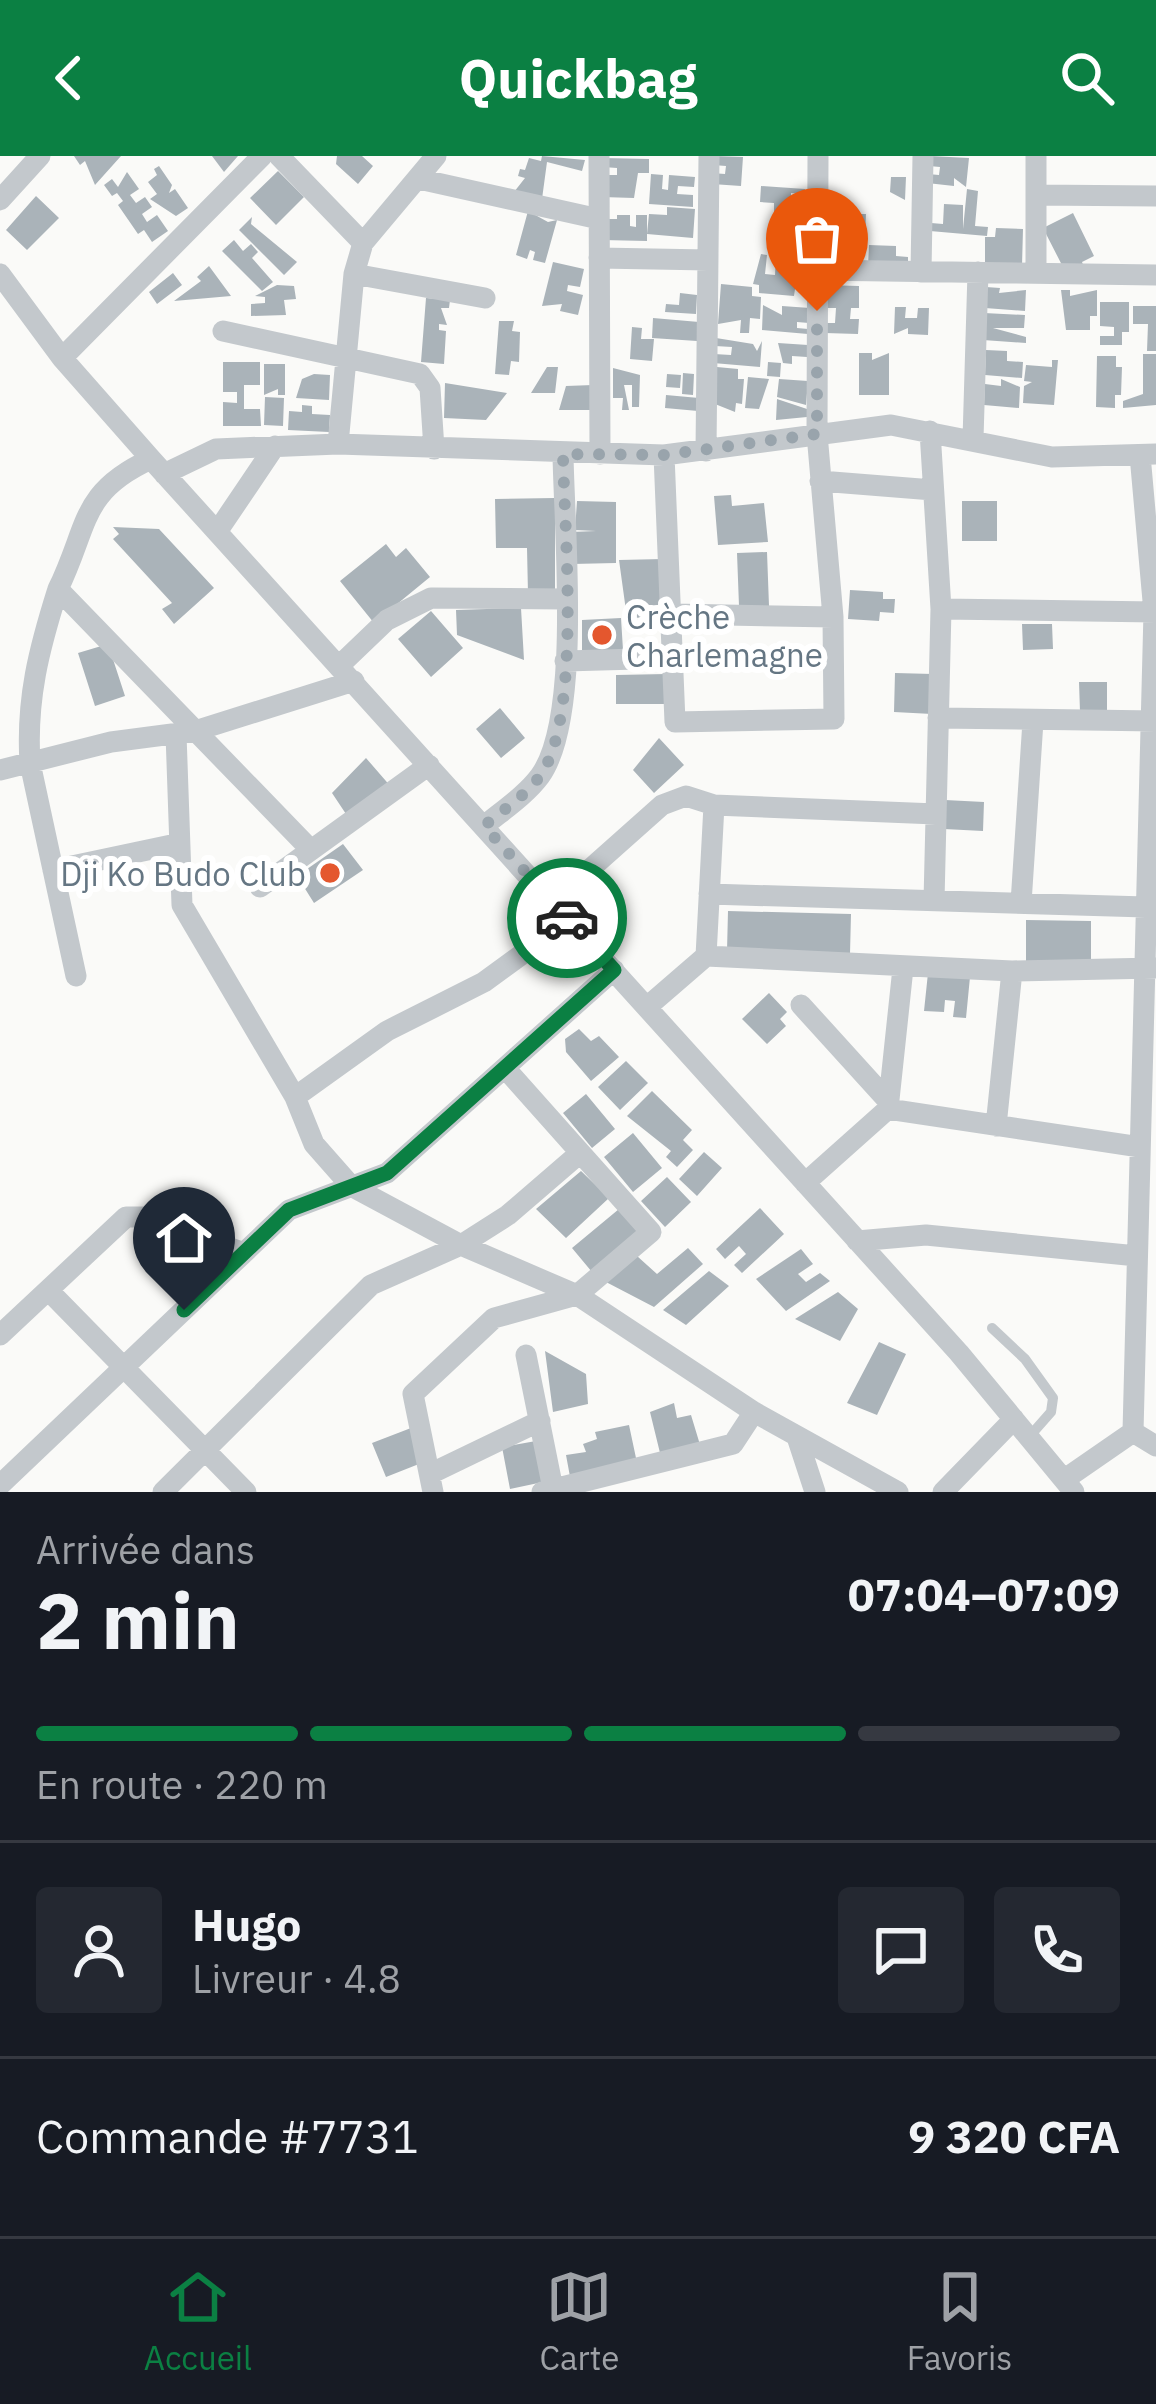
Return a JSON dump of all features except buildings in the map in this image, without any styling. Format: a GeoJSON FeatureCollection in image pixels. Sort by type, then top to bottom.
{"type":"FeatureCollection","features":[{"type":"Feature","properties":{"kind":"street"},"geometry":{"type":"LineString","coordinates":[[0,200],[40,156]]}},
{"type":"Feature","properties":{"kind":"street"},"geometry":{"type":"LineString","coordinates":[[62,358],[262,156]]}},
{"type":"Feature","properties":{"kind":"street"},"geometry":{"type":"LineString","coordinates":[[279,156],[363,243]]}},
{"type":"Feature","properties":{"kind":"street"},"geometry":{"type":"LineString","coordinates":[[338,445],[354,274],[363,243],[436,156]]}},
{"type":"Feature","properties":{"kind":"street"},"geometry":{"type":"LineString","coordinates":[[598,156],[600,454]]}},
{"type":"Feature","properties":{"kind":"street"},"geometry":{"type":"LineString","coordinates":[[706,451],[709,156]]}},
{"type":"Feature","properties":{"kind":"street"},"geometry":{"type":"LineString","coordinates":[[664,455],[675,722],[834,719],[833,617],[817,434],[818,156]]}},
{"type":"Feature","properties":{"kind":"street"},"geometry":{"type":"LineString","coordinates":[[921,272],[923,156]]}},
{"type":"Feature","properties":{"kind":"street"},"geometry":{"type":"LineString","coordinates":[[1036,156],[1036,274]]}},
{"type":"Feature","properties":{"kind":"street"},"geometry":{"type":"LineString","coordinates":[[419,178],[599,219]]}},
{"type":"Feature","properties":{"kind":"street"},"geometry":{"type":"LineString","coordinates":[[1036,195],[1156,196]]}},
{"type":"Feature","properties":{"kind":"street"},"geometry":{"type":"LineString","coordinates":[[599,258],[708,260]]}},
{"type":"Feature","properties":{"kind":"street"},"geometry":{"type":"LineString","coordinates":[[818,271],[1156,275]]}},
{"type":"Feature","properties":{"kind":"street"},"geometry":{"type":"LineString","coordinates":[[974,439],[978,272]]}},
{"type":"Feature","properties":{"kind":"street"},"geometry":{"type":"LineString","coordinates":[[0,274],[62,358],[157,466],[857,1240],[1070,1486],[1132,1432],[1145,1386],[1140,1147],[1150,968],[1146,908],[1152,831],[1155,611],[1148,455],[1052,457],[891,425],[664,455],[338,445],[216,449],[157,466],[108,482],[96,497],[58,589],[29,693],[30,763],[76,976]]}},
{"type":"Feature","properties":{"kind":"street"},"geometry":{"type":"LineString","coordinates":[[354,274],[485,298]]}},
{"type":"Feature","properties":{"kind":"street"},"geometry":{"type":"LineString","coordinates":[[223,331],[347,356],[426,378],[434,448]]}},
{"type":"Feature","properties":{"kind":"street"},"geometry":{"type":"LineString","coordinates":[[930,430],[941,609],[934,901]]}},
{"type":"Feature","properties":{"kind":"street"},"geometry":{"type":"LineString","coordinates":[[217,532],[275,446]]}},
{"type":"Feature","properties":{"kind":"street"},"geometry":{"type":"LineString","coordinates":[[484,826],[538,779],[551,756],[565,661],[563,454]]}},
{"type":"Feature","properties":{"kind":"street"},"geometry":{"type":"LineString","coordinates":[[820,482],[933,490]]}},
{"type":"Feature","properties":{"kind":"street"},"geometry":{"type":"LineString","coordinates":[[58,589],[186,732],[311,850]]}},
{"type":"Feature","properties":{"kind":"street"},"geometry":{"type":"LineString","coordinates":[[0,770],[186,732],[347,673],[387,620],[431,598],[565,599]]}},
{"type":"Feature","properties":{"kind":"street"},"geometry":{"type":"LineString","coordinates":[[941,609],[1155,611]]}},
{"type":"Feature","properties":{"kind":"street"},"geometry":{"type":"LineString","coordinates":[[673,614],[833,617]]}},
{"type":"Feature","properties":{"kind":"street"},"geometry":{"type":"LineString","coordinates":[[565,661],[674,658]]}},
{"type":"Feature","properties":{"kind":"street"},"geometry":{"type":"LineString","coordinates":[[938,718],[1154,721]]}},
{"type":"Feature","properties":{"kind":"street"},"geometry":{"type":"LineString","coordinates":[[1021,903],[1034,721]]}},
{"type":"Feature","properties":{"kind":"street"},"geometry":{"type":"LineString","coordinates":[[186,732],[176,844],[182,905],[295,1097],[314,1144],[351,1186],[461,1245],[578,1295],[754,1412],[898,1492]]}},
{"type":"Feature","properties":{"kind":"street"},"geometry":{"type":"LineString","coordinates":[[260,886],[429,765]]}},
{"type":"Feature","properties":{"kind":"street"},"geometry":{"type":"LineString","coordinates":[[553,902],[662,806],[686,796],[713,805],[936,814]]}},
{"type":"Feature","properties":{"kind":"street"},"geometry":{"type":"LineString","coordinates":[[706,956],[713,805]]}},
{"type":"Feature","properties":{"kind":"street"},"geometry":{"type":"LineString","coordinates":[[53,871],[176,844]]}},
{"type":"Feature","properties":{"kind":"street"},"geometry":{"type":"LineString","coordinates":[[709,893],[1146,908]]}},
{"type":"Feature","properties":{"kind":"street"},"geometry":{"type":"LineString","coordinates":[[295,1097],[387,1031],[484,982],[569,920]]}},
{"type":"Feature","properties":{"kind":"street"},"geometry":{"type":"LineString","coordinates":[[647,1007],[706,956],[1012,971],[1150,968]]}},
{"type":"Feature","properties":{"kind":"street"},"geometry":{"type":"LineString","coordinates":[[805,1183],[888,1106],[903,968]]}},
{"type":"Feature","properties":{"kind":"street"},"geometry":{"type":"LineString","coordinates":[[0,1485],[289,1210],[387,1173],[614,970]]}},
{"type":"Feature","properties":{"kind":"street"},"geometry":{"type":"LineString","coordinates":[[996,1126],[1012,971]]}},
{"type":"Feature","properties":{"kind":"street"},"geometry":{"type":"LineString","coordinates":[[801,1005],[888,1106],[1140,1147]]}},
{"type":"Feature","properties":{"kind":"street"},"geometry":{"type":"LineString","coordinates":[[505,1068],[651,1232],[578,1295],[494,1318],[413,1394],[432,1482],[540,1421]]}},
{"type":"Feature","properties":{"kind":"street"},"geometry":{"type":"LineString","coordinates":[[163,1492],[371,1285],[461,1245],[508,1215],[580,1153]]}},
{"type":"Feature","properties":{"kind":"street"},"geometry":{"type":"LineString","coordinates":[[0,1335],[126,1217],[143,1217],[244,1253]]}},
{"type":"Feature","properties":{"kind":"street"},"geometry":{"type":"LineString","coordinates":[[857,1240],[926,1235],[1143,1265]]}},
{"type":"Feature","properties":{"kind":"street"},"geometry":{"type":"LineString","coordinates":[[48,1290],[246,1492]]}},
{"type":"Feature","properties":{"kind":"street"},"geometry":{"type":"LineString","coordinates":[[526,1355],[548,1490],[733,1444],[754,1412]]}},
{"type":"Feature","properties":{"kind":"street"},"geometry":{"type":"LineString","coordinates":[[943,1492],[1014,1419]]}},
{"type":"Feature","properties":{"kind":"street"},"geometry":{"type":"LineString","coordinates":[[1132,1432],[1156,1446]]}},
{"type":"Feature","properties":{"kind":"street"},"geometry":{"type":"LineString","coordinates":[[797,1437],[815,1492]]}},
{"type":"Feature","properties":{"kind":"lane"},"geometry":{"type":"LineString","coordinates":[[992,1328],[1025,1359],[1052,1397],[1051,1412],[1030,1437]]}},
{"type":"Feature","properties":{"kind":"way so far"},"geometry":{"type":"LineString","coordinates":[[567,918],[484,826],[538,779],[560,724],[565,661],[563,454],[664,455],[817,434],[817,311]]}},
{"type":"Feature","properties":{"kind":"place","name":"Crèche Charlemagne"},"geometry":{"type":"Point","coordinates":[602,635]}},
{"type":"Feature","properties":{"kind":"place","name":"Dji Ko Budo Club"},"geometry":{"type":"Point","coordinates":[330,873]}},
{"type":"Feature","properties":{"kind":"route"},"geometry":{"type":"LineString","coordinates":[[184,1310],[289,1210],[387,1173],[614,970],[567,918]]}}]}
